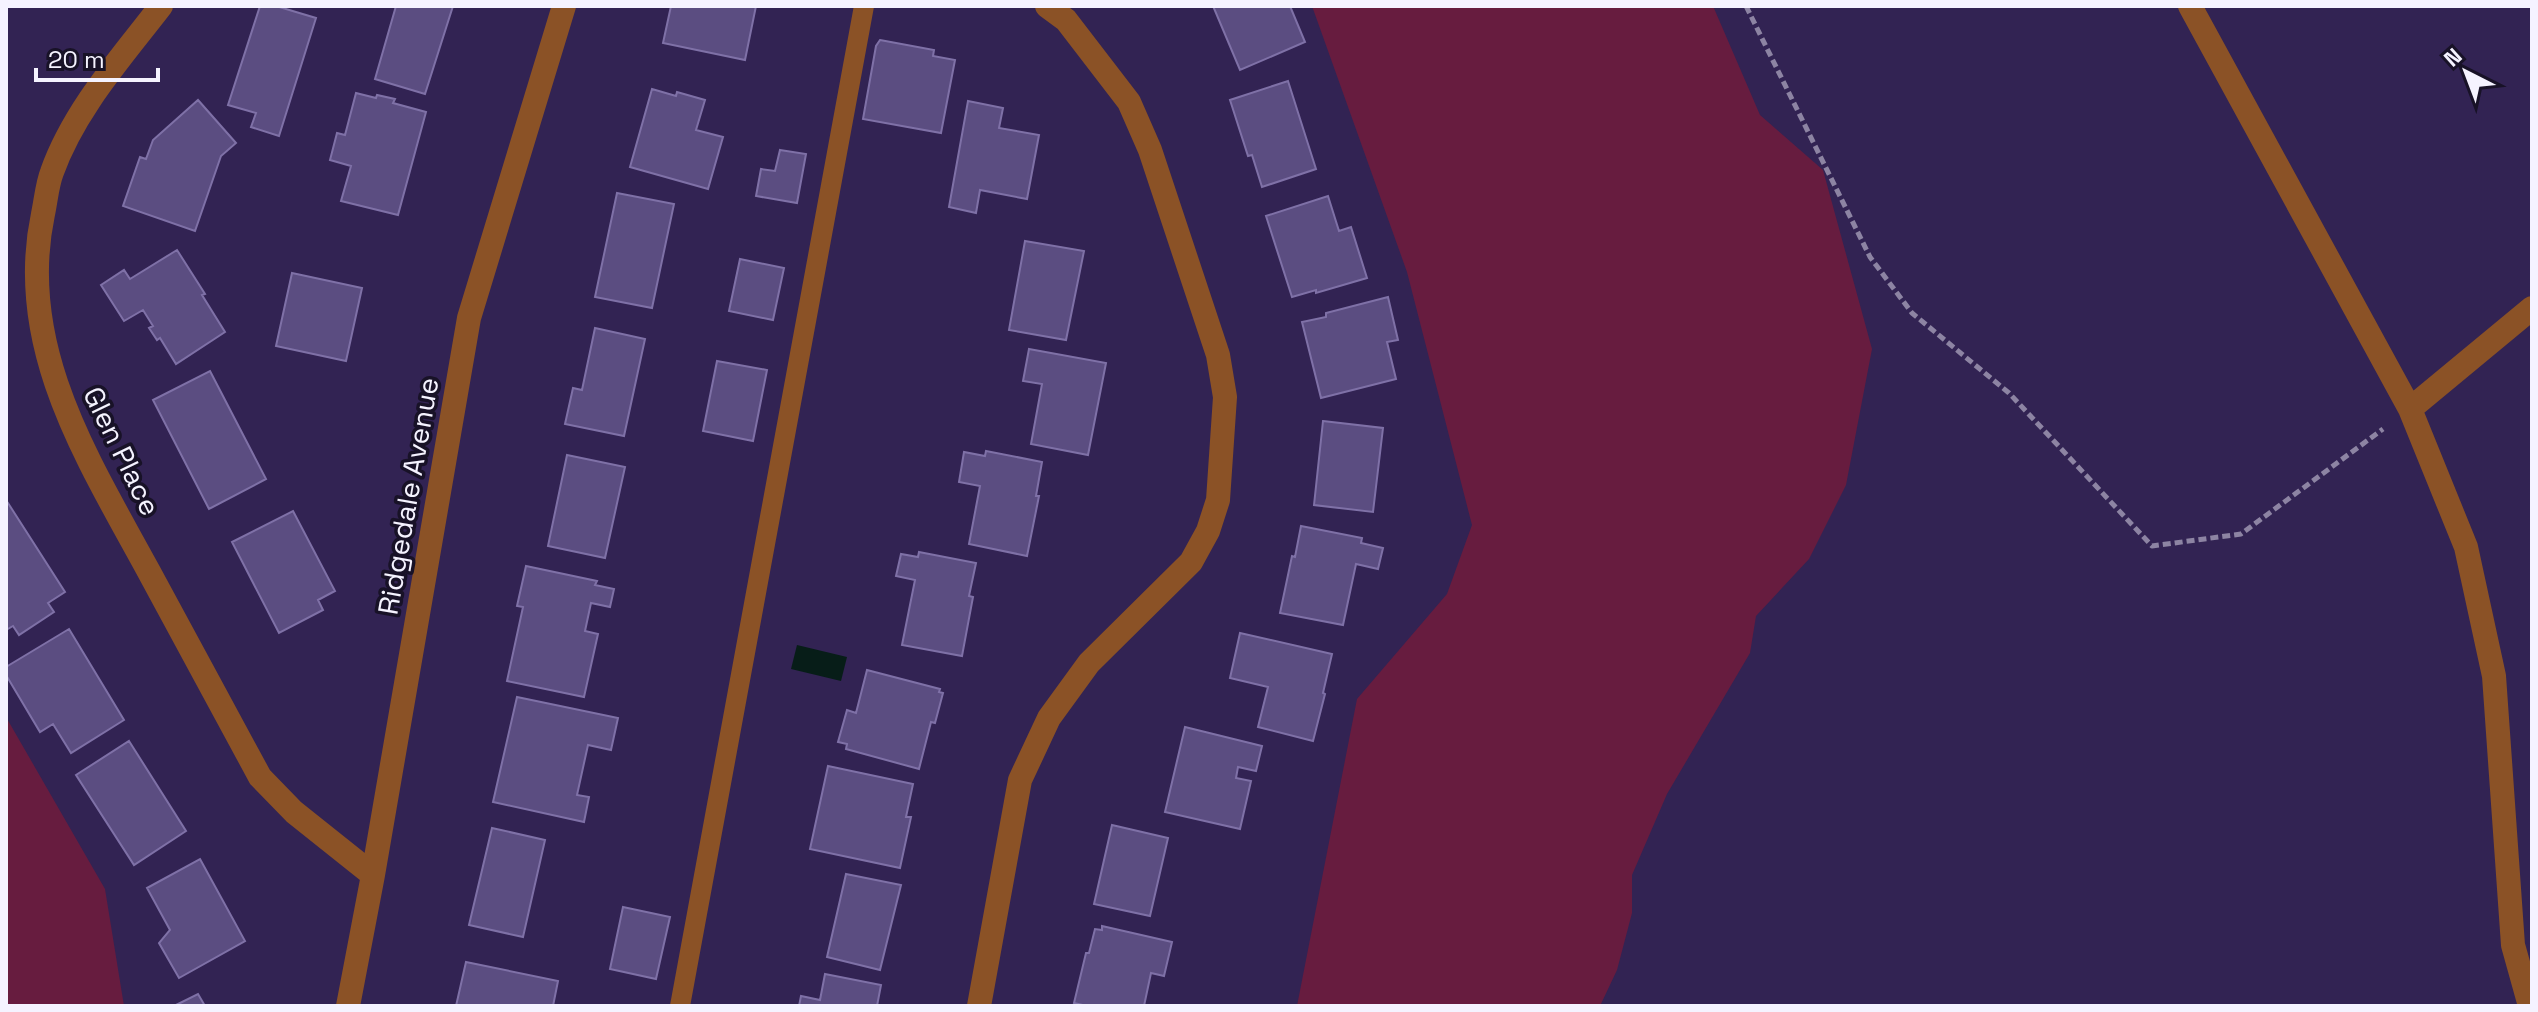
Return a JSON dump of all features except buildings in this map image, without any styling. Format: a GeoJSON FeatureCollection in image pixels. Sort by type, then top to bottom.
{"type":"FeatureCollection","features":[{"type":"Feature","properties":{"kind":"street","name":"Glen Place"},"geometry":{"type":"LineString","coordinates":[[161,6],[101,83],[74,125],[52,173],[37,243],[38,311],[51,371],[80,445],[260,777],[294,812],[373,875]]}},
{"type":"Feature","properties":{"kind":"street","name":"Ridgedale Avenue"},"geometry":{"type":"LineString","coordinates":[[348,1006],[469,318],[564,6]]}},
{"type":"Feature","properties":{"kind":"street"},"geometry":{"type":"LineString","coordinates":[[979,1006],[1020,780],[1049,718],[1089,663],[1191,562],[1208,531],[1218,500],[1225,397],[1218,355],[1150,150],[1129,102],[1066,20],[1047,6]]}},
{"type":"Feature","properties":{"kind":"street"},"geometry":{"type":"LineString","coordinates":[[2190,6],[2410,409],[2466,547],[2494,676],[2513,945],[2530,1006]]}},
{"type":"Feature","properties":{"kind":"street"},"geometry":{"type":"LineString","coordinates":[[2410,409],[2532,308]]}},
{"type":"Feature","properties":{"kind":"lane"},"geometry":{"type":"LineString","coordinates":[[680,1006],[864,6]]}},
{"type":"Feature","properties":{"kind":"path"},"geometry":{"type":"LineString","coordinates":[[1746,6],[1870,257],[1912,313],[2009,393],[2152,546],[2241,534],[2410,409]]}},
{"type":"Feature","properties":{"kind":"shaded area"},"geometry":{"type":"Polygon","coordinates":[[[1312,6],[1713,6],[1760,115],[1823,170],[1872,349],[1846,485],[1809,559],[1756,616],[1750,653],[1667,794],[1632,875],[1632,913],[1617,970],[1600,1006],[1297,1006],[1357,699],[1447,594],[1472,525],[1407,272],[1312,6]]]}},
{"type":"Feature","properties":{"kind":"shaded area"},"geometry":{"type":"Polygon","coordinates":[[[797,645],[847,657],[841,681],[791,669],[797,645]]]}},
{"type":"Feature","properties":{"kind":"shaded area"},"geometry":{"type":"Polygon","coordinates":[[[6,717],[105,889],[124,1006],[6,1006],[6,717]]]}}]}
